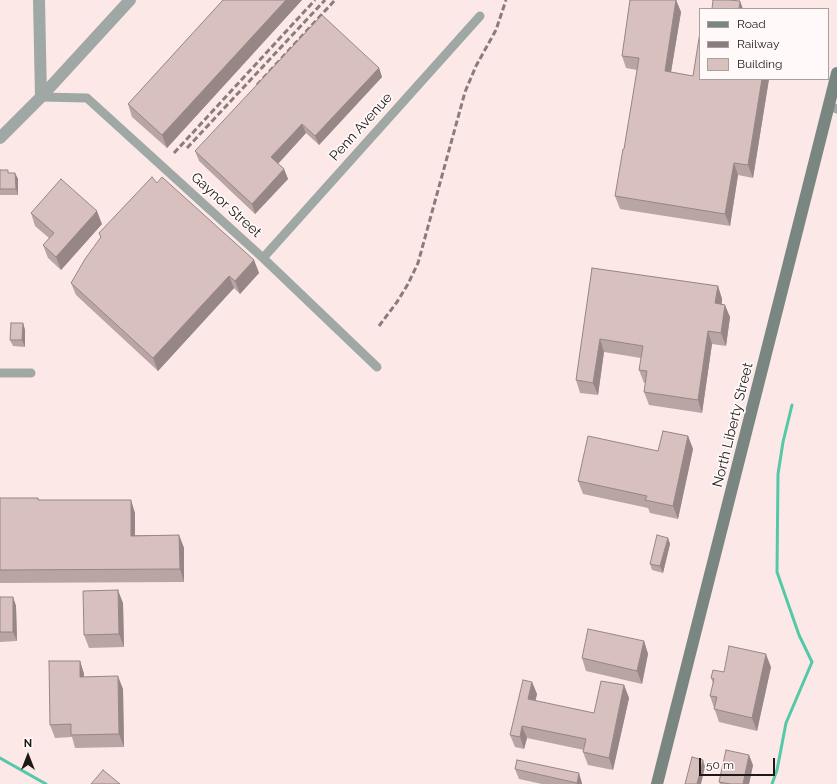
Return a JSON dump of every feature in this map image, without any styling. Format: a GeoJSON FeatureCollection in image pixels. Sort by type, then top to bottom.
{"type":"FeatureCollection","features":[{"type":"Feature","properties":{"kind":"main road","name":"North Liberty Street"},"geometry":{"type":"LineString","coordinates":[[657,784],[833,107],[837,73]]}},
{"type":"Feature","properties":{"kind":"street"},"geometry":{"type":"LineString","coordinates":[[39,0],[41,96]]}},
{"type":"Feature","properties":{"kind":"street"},"geometry":{"type":"LineString","coordinates":[[0,138],[130,0]]}},
{"type":"Feature","properties":{"kind":"street","name":"Penn Avenue"},"geometry":{"type":"LineString","coordinates":[[264,258],[480,16]]}},
{"type":"Feature","properties":{"kind":"street","name":"Gaynor Street"},"geometry":{"type":"LineString","coordinates":[[41,96],[87,98],[264,258],[377,367]]}},
{"type":"Feature","properties":{"kind":"street"},"geometry":{"type":"LineString","coordinates":[[0,373],[31,373]]}},
{"type":"Feature","properties":{"kind":"building"},"geometry":{"type":"Polygon","coordinates":[[[223,0],[286,0],[162,135],[128,104],[223,0]]]}},
{"type":"Feature","properties":{"kind":"building"},"geometry":{"type":"Polygon","coordinates":[[[630,0],[676,0],[665,71],[693,76],[699,38],[699,80],[762,80],[748,165],[734,163],[725,214],[615,196],[639,58],[622,56],[630,0]]]}},
{"type":"Feature","properties":{"kind":"building"},"geometry":{"type":"Polygon","coordinates":[[[713,0],[740,1],[739,8],[712,8],[713,0]]]}},
{"type":"Feature","properties":{"kind":"building"},"geometry":{"type":"Polygon","coordinates":[[[322,15],[379,68],[315,136],[302,124],[271,157],[284,169],[252,204],[195,151],[322,15]]]}},
{"type":"Feature","properties":{"kind":"building"},"geometry":{"type":"Polygon","coordinates":[[[0,170],[8,170],[8,173],[15,173],[16,189],[0,189],[0,170]]]}},
{"type":"Feature","properties":{"kind":"building"},"geometry":{"type":"Polygon","coordinates":[[[152,177],[157,183],[162,177],[254,260],[235,281],[229,276],[153,358],[71,283],[85,259],[101,237],[99,233],[152,177]]]}},
{"type":"Feature","properties":{"kind":"building"},"geometry":{"type":"Polygon","coordinates":[[[61,179],[97,211],[56,257],[43,245],[54,233],[31,213],[61,179]]]}},
{"type":"Feature","properties":{"kind":"building"},"geometry":{"type":"Polygon","coordinates":[[[592,268],[718,286],[715,303],[725,305],[721,333],[708,331],[698,400],[644,392],[647,371],[639,370],[643,346],[600,339],[593,383],[576,380],[592,268]]]}},
{"type":"Feature","properties":{"kind":"building"},"geometry":{"type":"Polygon","coordinates":[[[11,323],[23,323],[22,340],[10,340],[11,323]]]}},
{"type":"Feature","properties":{"kind":"building"},"geometry":{"type":"Polygon","coordinates":[[[663,431],[688,436],[673,506],[645,500],[647,496],[578,481],[588,436],[658,451],[663,431]]]}},
{"type":"Feature","properties":{"kind":"building"},"geometry":{"type":"Polygon","coordinates":[[[0,498],[38,498],[38,500],[131,500],[131,536],[179,535],[180,569],[0,570],[0,498]]]}},
{"type":"Feature","properties":{"kind":"building"},"geometry":{"type":"Polygon","coordinates":[[[657,535],[668,538],[660,566],[650,564],[657,535]]]}},
{"type":"Feature","properties":{"kind":"building"},"geometry":{"type":"Polygon","coordinates":[[[118,590],[119,634],[84,635],[83,591],[118,590]]]}},
{"type":"Feature","properties":{"kind":"building"},"geometry":{"type":"Polygon","coordinates":[[[0,597],[13,597],[13,632],[0,632],[0,597]]]}},
{"type":"Feature","properties":{"kind":"building"},"geometry":{"type":"Polygon","coordinates":[[[588,629],[644,641],[637,671],[582,658],[588,629]]]}},
{"type":"Feature","properties":{"kind":"building"},"geometry":{"type":"Polygon","coordinates":[[[729,646],[766,654],[752,718],[714,709],[717,697],[710,696],[714,679],[711,678],[713,670],[724,672],[729,646]]]}},
{"type":"Feature","properties":{"kind":"building"},"geometry":{"type":"Polygon","coordinates":[[[49,661],[80,661],[80,677],[118,676],[119,734],[71,735],[71,724],[50,725],[49,661]]]}},
{"type":"Feature","properties":{"kind":"building"},"geometry":{"type":"Polygon","coordinates":[[[523,680],[532,682],[528,699],[594,713],[601,681],[624,685],[609,758],[583,752],[586,739],[522,726],[520,737],[510,735],[523,680]]]}},
{"type":"Feature","properties":{"kind":"building"},"geometry":{"type":"Polygon","coordinates":[[[726,750],[749,755],[743,784],[719,782],[726,750]]]}},
{"type":"Feature","properties":{"kind":"building"},"geometry":{"type":"Polygon","coordinates":[[[692,757],[703,760],[697,784],[685,784],[692,757]]]}},
{"type":"Feature","properties":{"kind":"building"},"geometry":{"type":"Polygon","coordinates":[[[517,760],[579,773],[577,783],[515,769],[517,760]]]}},
{"type":"Feature","properties":{"kind":"building"},"geometry":{"type":"Polygon","coordinates":[[[103,770],[120,784],[91,784],[103,770]]]}},
{"type":"Feature","properties":{"kind":"waterway"},"geometry":{"type":"LineString","coordinates":[[772,784],[777,770],[786,723],[812,662],[799,635],[777,572],[778,474],[783,442],[792,405]]}},
{"type":"Feature","properties":{"kind":"waterway"},"geometry":{"type":"LineString","coordinates":[[0,758],[46,784]]}},
{"type":"Feature","properties":{"kind":"railway"},"geometry":{"type":"LineString","coordinates":[[174,153],[315,0]]}},
{"type":"Feature","properties":{"kind":"railway"},"geometry":{"type":"LineString","coordinates":[[187,148],[325,0]]}},
{"type":"Feature","properties":{"kind":"railway"},"geometry":{"type":"LineString","coordinates":[[257,85],[335,0]]}},
{"type":"Feature","properties":{"kind":"railway"},"geometry":{"type":"LineString","coordinates":[[379,326],[397,302],[418,263],[465,92],[476,66],[496,30],[506,0]]}}]}
